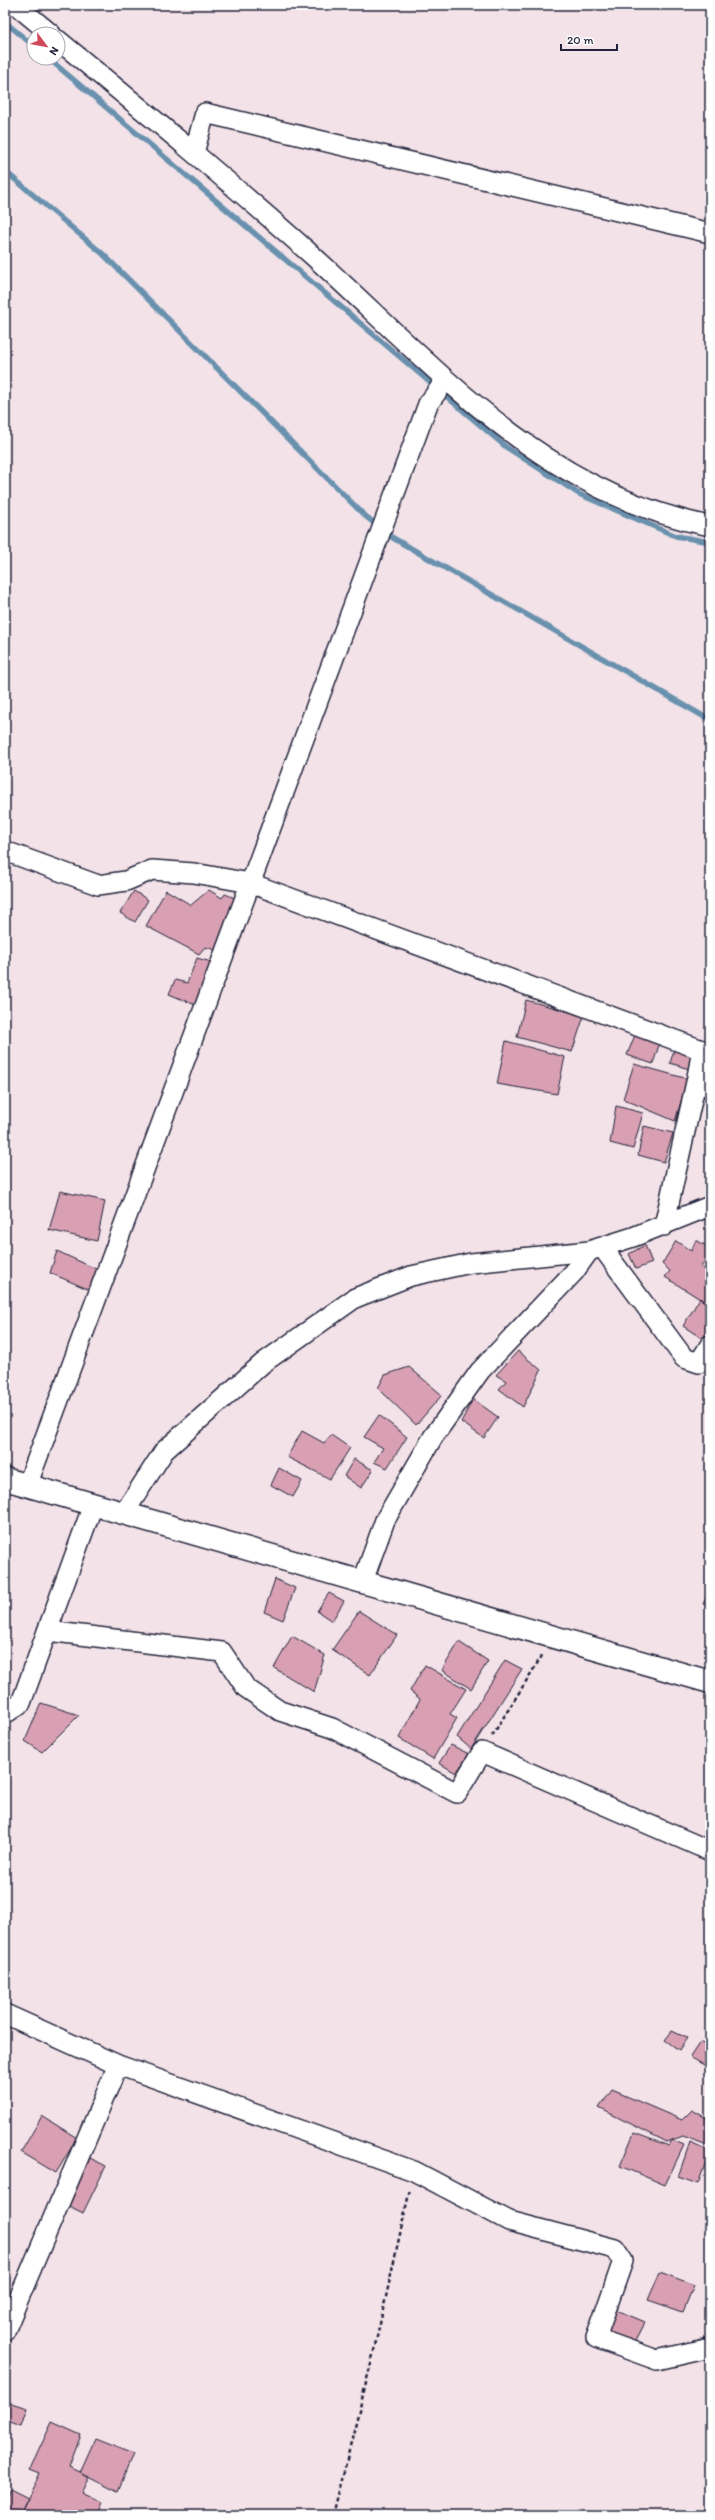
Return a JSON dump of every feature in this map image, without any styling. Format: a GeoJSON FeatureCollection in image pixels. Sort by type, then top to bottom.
{"type":"FeatureCollection","features":[{"type":"Feature","properties":{"kind":"street"},"geometry":{"type":"LineString","coordinates":[[16,5],[41,26]]}},
{"type":"Feature","properties":{"kind":"street"},"geometry":{"type":"LineString","coordinates":[[66,47],[194,153],[314,258],[445,381],[522,441],[619,499],[663,515],[709,521]]}},
{"type":"Feature","properties":{"kind":"street"},"geometry":{"type":"LineString","coordinates":[[194,153],[205,114],[710,233]]}},
{"type":"Feature","properties":{"kind":"street"},"geometry":{"type":"LineString","coordinates":[[27,1486],[428,404],[445,381]]}},
{"type":"Feature","properties":{"kind":"street"},"geometry":{"type":"LineString","coordinates":[[5,851],[98,885],[126,881],[152,870],[194,873],[250,883],[702,1050],[703,1084],[664,1226]]}},
{"type":"Feature","properties":{"kind":"street"},"geometry":{"type":"LineString","coordinates":[[124,1513],[164,1451],[263,1363],[354,1298],[411,1276],[471,1263],[595,1249],[664,1226],[710,1206]]}},
{"type":"Feature","properties":{"kind":"street"},"geometry":{"type":"LineString","coordinates":[[595,1249],[684,1358],[699,1363],[710,1345]]}},
{"type":"Feature","properties":{"kind":"street"},"geometry":{"type":"LineString","coordinates":[[363,1581],[385,1520],[433,1437],[480,1371],[595,1249]]}},
{"type":"Feature","properties":{"kind":"street"},"geometry":{"type":"LineString","coordinates":[[5,1479],[710,1682]]}},
{"type":"Feature","properties":{"kind":"street"},"geometry":{"type":"LineString","coordinates":[[5,1714],[21,1703],[93,1505]]}},
{"type":"Feature","properties":{"kind":"street"},"geometry":{"type":"LineString","coordinates":[[47,1631],[222,1652],[246,1688],[280,1711],[332,1728],[457,1793],[482,1752],[710,1851]]}},
{"type":"Feature","properties":{"kind":"street"},"geometry":{"type":"LineString","coordinates":[[5,2014],[118,2065],[414,2171],[509,2221],[615,2249],[623,2261],[596,2338],[657,2360],[710,2348]]}},
{"type":"Feature","properties":{"kind":"street"},"geometry":{"type":"LineString","coordinates":[[5,2331],[118,2065]]}},
{"type":"Feature","properties":{"kind":"path"},"geometry":{"type":"LineString","coordinates":[[482,1752],[554,1636]]}},
{"type":"Feature","properties":{"kind":"path"},"geometry":{"type":"LineString","coordinates":[[333,2515],[373,2355],[414,2171]]}},
{"type":"Feature","properties":{"kind":"building"},"geometry":{"type":"Polygon","coordinates":[[[166,890],[191,905],[209,890],[222,898],[225,894],[235,898],[216,950],[205,947],[199,954],[146,926],[166,890]]]}},
{"type":"Feature","properties":{"kind":"building"},"geometry":{"type":"Polygon","coordinates":[[[134,891],[148,900],[135,922],[120,913],[134,891]]]}},
{"type":"Feature","properties":{"kind":"building"},"geometry":{"type":"Polygon","coordinates":[[[197,958],[215,963],[198,1006],[169,994],[175,980],[187,983],[197,958]]]}},
{"type":"Feature","properties":{"kind":"building"},"geometry":{"type":"Polygon","coordinates":[[[526,1000],[584,1016],[572,1052],[517,1037],[526,1000]]]}},
{"type":"Feature","properties":{"kind":"building"},"geometry":{"type":"Polygon","coordinates":[[[635,1035],[659,1045],[653,1064],[627,1055],[635,1035]]]}},
{"type":"Feature","properties":{"kind":"building"},"geometry":{"type":"Polygon","coordinates":[[[506,1041],[565,1057],[557,1094],[497,1084],[506,1041]]]}},
{"type":"Feature","properties":{"kind":"building"},"geometry":{"type":"Polygon","coordinates":[[[674,1050],[694,1056],[689,1069],[670,1063],[674,1050]]]}},
{"type":"Feature","properties":{"kind":"building"},"geometry":{"type":"Polygon","coordinates":[[[634,1064],[688,1079],[675,1121],[623,1099],[634,1064]]]}},
{"type":"Feature","properties":{"kind":"building"},"geometry":{"type":"Polygon","coordinates":[[[616,1106],[643,1113],[633,1149],[610,1143],[616,1106]]]}},
{"type":"Feature","properties":{"kind":"building"},"geometry":{"type":"Polygon","coordinates":[[[644,1126],[673,1133],[664,1162],[638,1155],[644,1126]]]}},
{"type":"Feature","properties":{"kind":"building"},"geometry":{"type":"Polygon","coordinates":[[[60,1191],[105,1201],[97,1241],[49,1230],[60,1191]]]}},
{"type":"Feature","properties":{"kind":"building"},"geometry":{"type":"Polygon","coordinates":[[[696,1240],[710,1248],[710,1253],[701,1267],[710,1273],[708,1304],[665,1277],[670,1271],[662,1264],[676,1241],[691,1251],[696,1240]]]}},
{"type":"Feature","properties":{"kind":"building"},"geometry":{"type":"Polygon","coordinates":[[[645,1245],[652,1263],[636,1269],[629,1254],[645,1245]]]}},
{"type":"Feature","properties":{"kind":"building"},"geometry":{"type":"Polygon","coordinates":[[[57,1251],[98,1270],[90,1290],[50,1273],[57,1251]]]}},
{"type":"Feature","properties":{"kind":"building"},"geometry":{"type":"Polygon","coordinates":[[[700,1298],[708,1304],[710,1301],[710,1335],[706,1341],[683,1326],[700,1298]]]}},
{"type":"Feature","properties":{"kind":"building"},"geometry":{"type":"Polygon","coordinates":[[[518,1351],[541,1370],[523,1407],[499,1389],[506,1381],[496,1375],[518,1351]]]}},
{"type":"Feature","properties":{"kind":"building"},"geometry":{"type":"Polygon","coordinates":[[[409,1367],[442,1395],[416,1425],[378,1388],[385,1375],[409,1367]]]}},
{"type":"Feature","properties":{"kind":"building"},"geometry":{"type":"Polygon","coordinates":[[[473,1399],[498,1417],[484,1438],[461,1422],[473,1399]]]}},
{"type":"Feature","properties":{"kind":"building"},"geometry":{"type":"Polygon","coordinates":[[[379,1415],[407,1437],[387,1468],[374,1462],[383,1448],[364,1437],[379,1415]]]}},
{"type":"Feature","properties":{"kind":"building"},"geometry":{"type":"Polygon","coordinates":[[[302,1431],[324,1443],[331,1435],[350,1448],[330,1479],[287,1457],[302,1431]]]}},
{"type":"Feature","properties":{"kind":"building"},"geometry":{"type":"Polygon","coordinates":[[[354,1459],[373,1470],[361,1488],[344,1476],[354,1459]]]}},
{"type":"Feature","properties":{"kind":"building"},"geometry":{"type":"Polygon","coordinates":[[[279,1468],[302,1481],[293,1497],[271,1485],[279,1468]]]}},
{"type":"Feature","properties":{"kind":"building"},"geometry":{"type":"Polygon","coordinates":[[[275,1579],[295,1588],[283,1620],[264,1612],[275,1579]]]}},
{"type":"Feature","properties":{"kind":"building"},"geometry":{"type":"Polygon","coordinates":[[[710,1590],[710,1607],[703,1604],[710,1590]]]}},
{"type":"Feature","properties":{"kind":"building"},"geometry":{"type":"Polygon","coordinates":[[[329,1593],[344,1601],[332,1621],[317,1611],[329,1593]]]}},
{"type":"Feature","properties":{"kind":"building"},"geometry":{"type":"Polygon","coordinates":[[[359,1611],[397,1635],[370,1675],[332,1650],[359,1611]]]}},
{"type":"Feature","properties":{"kind":"building"},"geometry":{"type":"Polygon","coordinates":[[[292,1636],[325,1655],[314,1692],[274,1668],[292,1636]]]}},
{"type":"Feature","properties":{"kind":"building"},"geometry":{"type":"Polygon","coordinates":[[[459,1642],[488,1661],[471,1689],[442,1670],[459,1642]]]}},
{"type":"Feature","properties":{"kind":"building"},"geometry":{"type":"Polygon","coordinates":[[[505,1660],[522,1669],[471,1749],[457,1737],[505,1660]]]}},
{"type":"Feature","properties":{"kind":"building"},"geometry":{"type":"Polygon","coordinates":[[[425,1665],[466,1689],[450,1714],[457,1718],[433,1759],[399,1738],[420,1699],[410,1691],[425,1665]]]}},
{"type":"Feature","properties":{"kind":"building"},"geometry":{"type":"Polygon","coordinates":[[[41,1703],[79,1715],[42,1752],[25,1741],[41,1703]]]}},
{"type":"Feature","properties":{"kind":"building"},"geometry":{"type":"Polygon","coordinates":[[[451,1745],[469,1754],[456,1773],[439,1763],[451,1745]]]}},
{"type":"Feature","properties":{"kind":"building"},"geometry":{"type":"Polygon","coordinates":[[[5,1839],[9,1841],[5,1850],[5,1839]]]}},
{"type":"Feature","properties":{"kind":"building"},"geometry":{"type":"Polygon","coordinates":[[[672,2031],[687,2038],[679,2050],[665,2040],[672,2031]]]}},
{"type":"Feature","properties":{"kind":"building"},"geometry":{"type":"Polygon","coordinates":[[[700,2042],[710,2048],[710,2059],[704,2065],[690,2057],[700,2042]]]}},
{"type":"Feature","properties":{"kind":"building"},"geometry":{"type":"Polygon","coordinates":[[[612,2090],[682,2120],[692,2110],[710,2120],[710,2146],[683,2136],[667,2142],[599,2108],[612,2090]]]}},
{"type":"Feature","properties":{"kind":"building"},"geometry":{"type":"Polygon","coordinates":[[[42,2116],[77,2138],[56,2173],[21,2152],[42,2116]]]}},
{"type":"Feature","properties":{"kind":"building"},"geometry":{"type":"Polygon","coordinates":[[[634,2133],[669,2146],[672,2140],[684,2145],[665,2185],[620,2166],[634,2133]]]}},
{"type":"Feature","properties":{"kind":"building"},"geometry":{"type":"Polygon","coordinates":[[[690,2142],[710,2151],[698,2184],[678,2177],[690,2142]]]}},
{"type":"Feature","properties":{"kind":"building"},"geometry":{"type":"Polygon","coordinates":[[[90,2158],[106,2166],[83,2213],[69,2206],[90,2158]]]}},
{"type":"Feature","properties":{"kind":"building"},"geometry":{"type":"Polygon","coordinates":[[[660,2272],[694,2285],[683,2312],[648,2300],[660,2272]]]}},
{"type":"Feature","properties":{"kind":"building"},"geometry":{"type":"Polygon","coordinates":[[[614,2309],[645,2322],[633,2345],[603,2336],[614,2309]]]}},
{"type":"Feature","properties":{"kind":"building"},"geometry":{"type":"Polygon","coordinates":[[[5,2401],[27,2408],[21,2426],[5,2420],[5,2401]]]}},
{"type":"Feature","properties":{"kind":"building"},"geometry":{"type":"Polygon","coordinates":[[[52,2422],[81,2435],[69,2467],[89,2476],[81,2492],[102,2502],[97,2515],[20,2514],[40,2473],[30,2469],[52,2422]]]}},
{"type":"Feature","properties":{"kind":"building"},"geometry":{"type":"Polygon","coordinates":[[[95,2439],[133,2454],[118,2491],[80,2472],[95,2439]]]}},
{"type":"Feature","properties":{"kind":"building"},"geometry":{"type":"Polygon","coordinates":[[[10,2489],[28,2498],[20,2515],[5,2515],[5,2499],[10,2489]]]}},
{"type":"Feature","properties":{"kind":"waterway"},"geometry":{"type":"LineString","coordinates":[[5,22],[26,39]]}},
{"type":"Feature","properties":{"kind":"waterway"},"geometry":{"type":"LineString","coordinates":[[57,66],[506,447],[579,494],[676,536],[710,542]]}},
{"type":"Feature","properties":{"kind":"waterway"},"geometry":{"type":"LineString","coordinates":[[5,171],[103,254],[364,515],[393,538],[710,720]]}}]}
